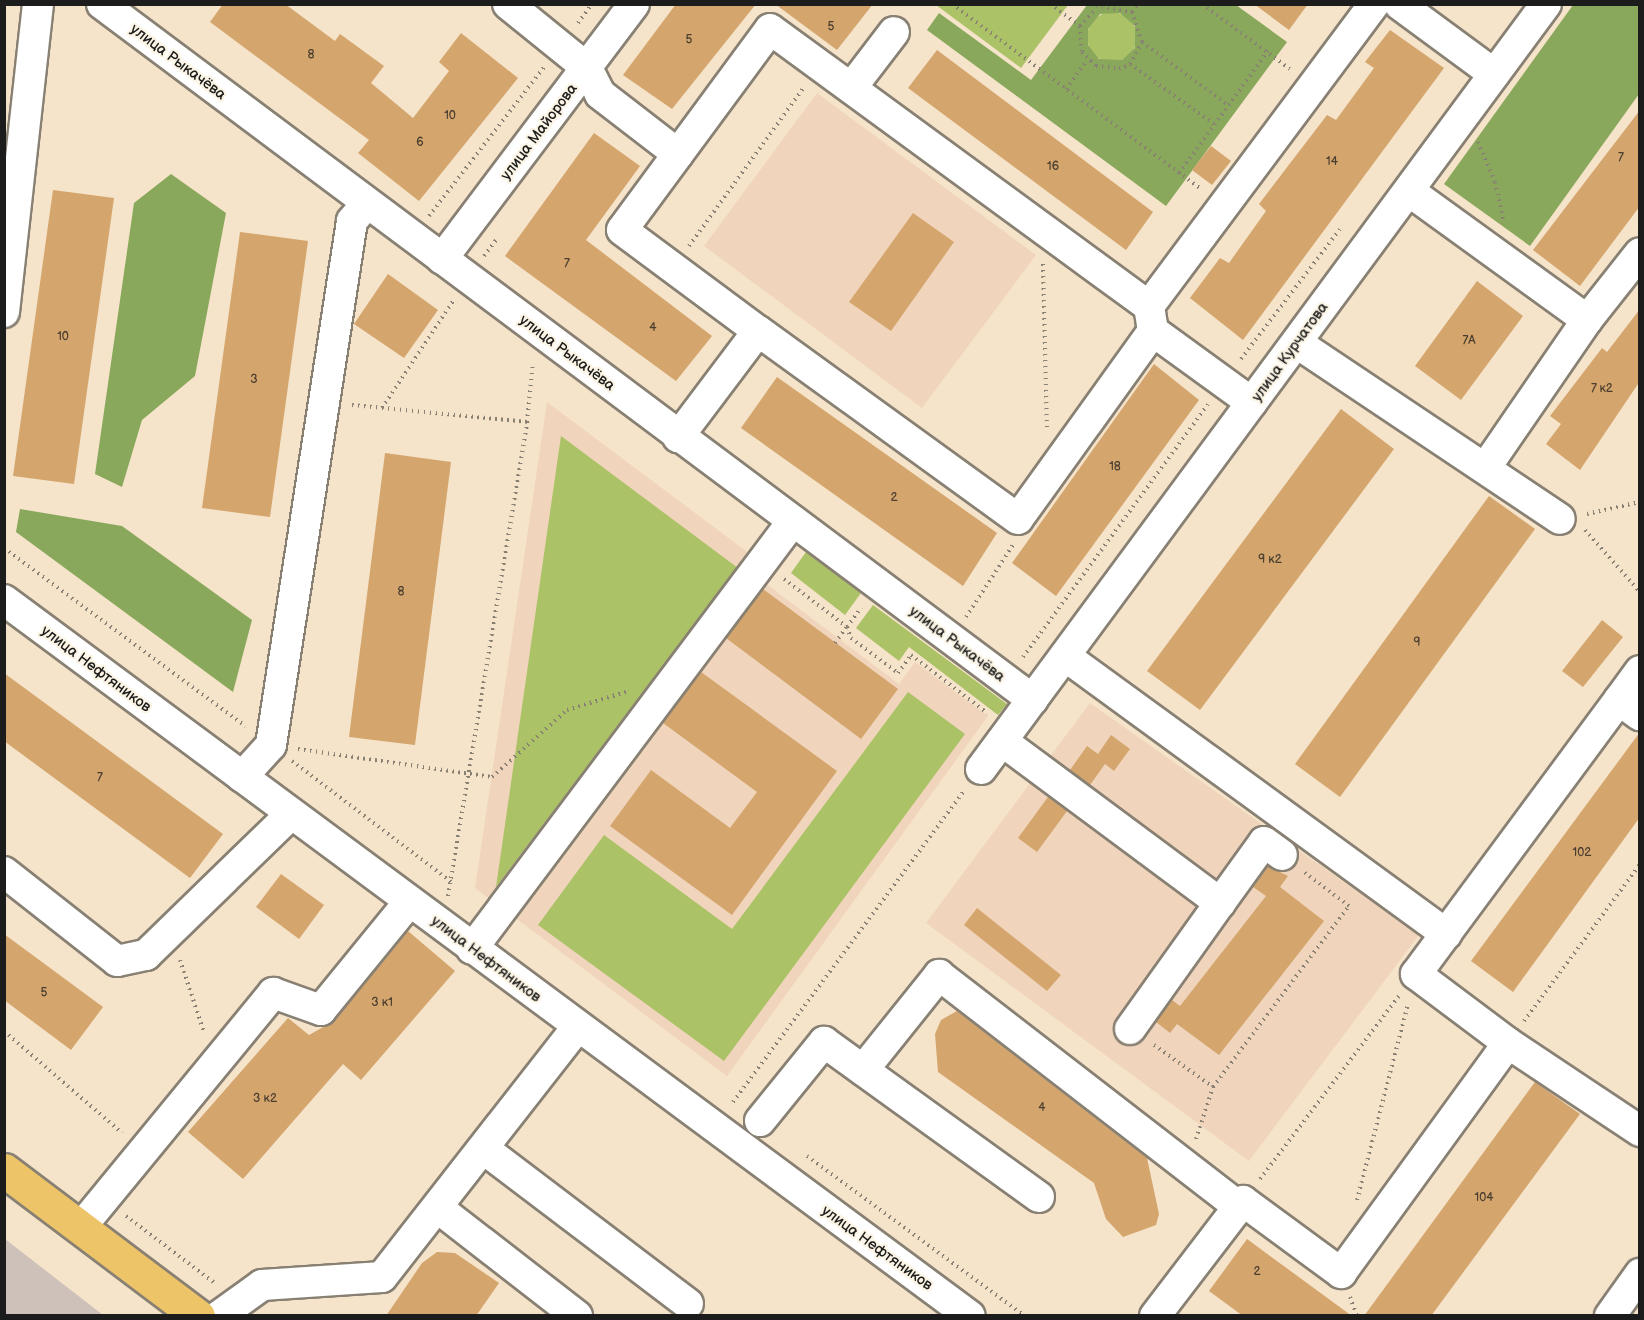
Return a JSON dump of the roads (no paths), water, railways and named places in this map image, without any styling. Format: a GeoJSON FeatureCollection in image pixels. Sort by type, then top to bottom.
{"type":"FeatureCollection","features":[{"type":"Feature","properties":{"kind":"highway"},"geometry":{"type":"LineString","coordinates":[[4,1170],[198,1316]]}},
{"type":"Feature","properties":{"kind":"street"},"geometry":{"type":"LineString","coordinates":[[4,312],[39,4]]}},
{"type":"Feature","properties":{"kind":"street","name":"улица Рыкачёва"},"geometry":{"type":"LineString","coordinates":[[102,4],[138,15],[367,202],[678,437],[1033,700]]}},
{"type":"Feature","properties":{"kind":"street"},"geometry":{"type":"LineString","coordinates":[[508,4],[587,68],[600,94],[678,154]]}},
{"type":"Feature","properties":{"kind":"street","name":"улица Майорова"},"geometry":{"type":"LineString","coordinates":[[442,259],[634,4]]}},
{"type":"Feature","properties":{"kind":"street"},"geometry":{"type":"LineString","coordinates":[[1252,403],[1151,319],[852,87],[770,29],[622,230],[1018,519],[1151,319],[1223,205],[1374,4]]}},
{"type":"Feature","properties":{"kind":"street"},"geometry":{"type":"LineString","coordinates":[[1399,4],[1494,74]]}},
{"type":"Feature","properties":{"kind":"street","name":"улица Курчатова"},"geometry":{"type":"LineString","coordinates":[[981,769],[1546,4]]}},
{"type":"Feature","properties":{"kind":"street"},"geometry":{"type":"LineString","coordinates":[[852,87],[894,32]]}},
{"type":"Feature","properties":{"kind":"street"},"geometry":{"type":"LineString","coordinates":[[1408,191],[1587,320]]}},
{"type":"Feature","properties":{"kind":"street"},"geometry":{"type":"LineString","coordinates":[[242,777],[271,745],[327,403],[352,221],[367,202]]}},
{"type":"Feature","properties":{"kind":"street"},"geometry":{"type":"LineString","coordinates":[[1486,467],[1587,320],[1640,254]]}},
{"type":"Feature","properties":{"kind":"street"},"geometry":{"type":"LineString","coordinates":[[678,437],[758,331]]}},
{"type":"Feature","properties":{"kind":"street"},"geometry":{"type":"LineString","coordinates":[[1296,343],[1486,467],[1560,519]]}},
{"type":"Feature","properties":{"kind":"street"},"geometry":{"type":"LineString","coordinates":[[472,949],[792,522]]}},
{"type":"Feature","properties":{"kind":"street","name":"улица Нефтяников"},"geometry":{"type":"LineString","coordinates":[[4,600],[970,1316]]}},
{"type":"Feature","properties":{"kind":"street"},"geometry":{"type":"LineString","coordinates":[[1065,656],[1446,934]]}},
{"type":"Feature","properties":{"kind":"street"},"geometry":{"type":"LineString","coordinates":[[1640,671],[1629,707],[1416,974],[1508,1043],[1640,1131]]}},
{"type":"Feature","properties":{"kind":"street"},"geometry":{"type":"LineString","coordinates":[[1006,736],[1220,903]]}},
{"type":"Feature","properties":{"kind":"street"},"geometry":{"type":"LineString","coordinates":[[4,873],[117,961],[146,955],[171,934],[291,814]]}},
{"type":"Feature","properties":{"kind":"street"},"geometry":{"type":"LineString","coordinates":[[1130,1029],[1264,842],[1282,855]]}},
{"type":"Feature","properties":{"kind":"street"},"geometry":{"type":"LineString","coordinates":[[81,1227],[273,993],[321,1010],[402,897]]}},
{"type":"Feature","properties":{"kind":"street"},"geometry":{"type":"LineString","coordinates":[[863,1070],[939,975],[1241,1204],[1341,1273],[1508,1043]]}},
{"type":"Feature","properties":{"kind":"street"},"geometry":{"type":"LineString","coordinates":[[229,1308],[262,1285],[382,1277],[578,1027]]}},
{"type":"Feature","properties":{"kind":"street"},"geometry":{"type":"LineString","coordinates":[[760,1121],[824,1042],[1039,1197]]}},
{"type":"Feature","properties":{"kind":"street"},"geometry":{"type":"LineString","coordinates":[[484,1149],[688,1304]]}},
{"type":"Feature","properties":{"kind":"street"},"geometry":{"type":"LineString","coordinates":[[1155,1316],[1241,1204]]}},
{"type":"Feature","properties":{"kind":"street"},"geometry":{"type":"LineString","coordinates":[[438,1208],[577,1316]]}},
{"type":"Feature","properties":{"kind":"street"},"geometry":{"type":"LineString","coordinates":[[1610,1316],[1640,1274]]}}]}
